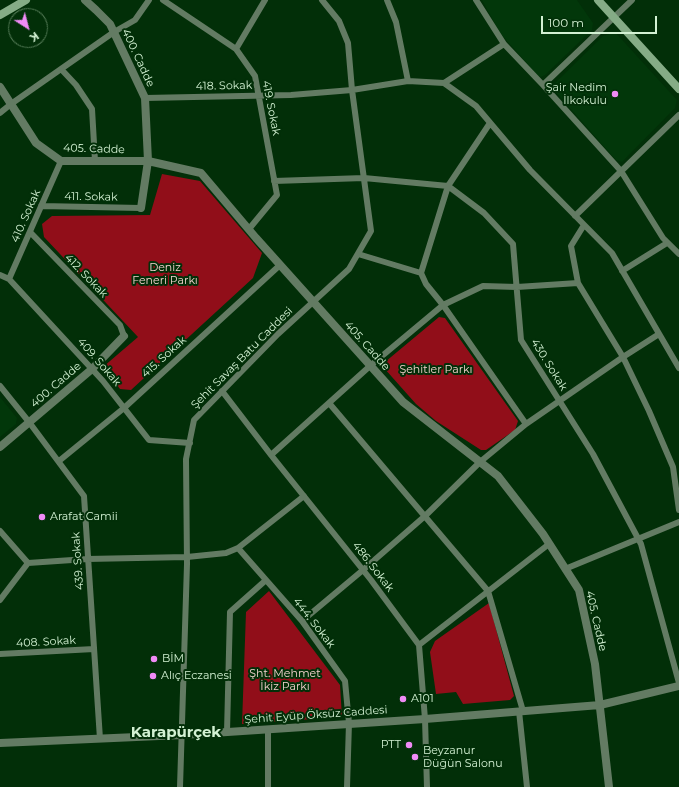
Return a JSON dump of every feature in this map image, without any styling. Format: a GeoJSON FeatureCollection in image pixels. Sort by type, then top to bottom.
{"type":"FeatureCollection","features":[{"type":"Feature","properties":{"kind":"main road"},"geometry":{"type":"LineString","coordinates":[[0,15],[26,0]]}},
{"type":"Feature","properties":{"kind":"main road"},"geometry":{"type":"LineString","coordinates":[[598,0],[679,89]]}},
{"type":"Feature","properties":{"kind":"street","name":"400. Cadde"},"geometry":{"type":"LineString","coordinates":[[85,0],[103,16],[114,32],[145,98],[148,161],[141,208]]}},
{"type":"Feature","properties":{"kind":"street"},"geometry":{"type":"LineString","coordinates":[[0,113],[114,32],[135,20],[149,0]]}},
{"type":"Feature","properties":{"kind":"street","name":"419. Sokak"},"geometry":{"type":"LineString","coordinates":[[163,0],[236,49],[255,76],[277,195],[249,229]]}},
{"type":"Feature","properties":{"kind":"street"},"geometry":{"type":"LineString","coordinates":[[236,49],[265,0]]}},
{"type":"Feature","properties":{"kind":"street","name":"Şehit Savaş Batu Caddesi"},"geometry":{"type":"LineString","coordinates":[[180,787],[187,557],[186,459],[194,420],[278,334],[348,269],[371,231],[352,90],[348,43],[339,21],[322,0]]}},
{"type":"Feature","properties":{"kind":"street"},"geometry":{"type":"LineString","coordinates":[[387,0],[396,22],[408,82]]}},
{"type":"Feature","properties":{"kind":"street"},"geometry":{"type":"LineString","coordinates":[[476,0],[504,44],[621,171],[663,238],[679,254]]}},
{"type":"Feature","properties":{"kind":"street"},"geometry":{"type":"LineString","coordinates":[[543,85],[632,0]]}},
{"type":"Feature","properties":{"kind":"street"},"geometry":{"type":"LineString","coordinates":[[504,44],[444,83],[476,106],[530,170],[612,253],[679,368]]}},
{"type":"Feature","properties":{"kind":"street"},"geometry":{"type":"LineString","coordinates":[[61,69],[76,85],[92,109],[95,161]]}},
{"type":"Feature","properties":{"kind":"street","name":"418. Sokak"},"geometry":{"type":"LineString","coordinates":[[145,98],[259,95],[352,90],[408,82],[444,83]]}},
{"type":"Feature","properties":{"kind":"street","name":"405. Cadde"},"geometry":{"type":"LineString","coordinates":[[0,87],[36,143],[61,161],[148,161],[201,173],[280,265],[403,402],[498,476],[549,544],[578,590],[595,664],[609,787]]}},
{"type":"Feature","properties":{"kind":"street"},"geometry":{"type":"LineString","coordinates":[[576,216],[679,115]]}},
{"type":"Feature","properties":{"kind":"street"},"geometry":{"type":"LineString","coordinates":[[490,123],[448,186],[421,273],[426,284],[443,305],[526,424]]}},
{"type":"Feature","properties":{"kind":"street","name":"410. Sokak"},"geometry":{"type":"LineString","coordinates":[[9,279],[61,161]]}},
{"type":"Feature","properties":{"kind":"street"},"geometry":{"type":"LineString","coordinates":[[274,181],[364,178],[448,186]]}},
{"type":"Feature","properties":{"kind":"street","name":"430. Sokak"},"geometry":{"type":"LineString","coordinates":[[448,186],[484,213],[513,244],[522,340],[593,454],[641,544],[679,684]]}},
{"type":"Feature","properties":{"kind":"street","name":"411. Sokak"},"geometry":{"type":"LineString","coordinates":[[41,206],[141,208]]}},
{"type":"Feature","properties":{"kind":"street"},"geometry":{"type":"LineString","coordinates":[[584,225],[571,246],[578,283],[623,357],[649,411],[673,467],[679,510]]}},
{"type":"Feature","properties":{"kind":"street","name":"412. Sokak"},"geometry":{"type":"LineString","coordinates":[[30,232],[120,325],[124,336]]}},
{"type":"Feature","properties":{"kind":"street"},"geometry":{"type":"LineString","coordinates":[[622,271],[667,243]]}},
{"type":"Feature","properties":{"kind":"street"},"geometry":{"type":"LineString","coordinates":[[358,254],[421,273]]}},
{"type":"Feature","properties":{"kind":"street","name":"415. Sokak"},"geometry":{"type":"LineString","coordinates":[[59,461],[124,408],[280,265]]}},
{"type":"Feature","properties":{"kind":"street","name":"409. Sokak"},"geometry":{"type":"LineString","coordinates":[[0,275],[9,279],[92,369],[149,440],[190,443]]}},
{"type":"Feature","properties":{"kind":"street"},"geometry":{"type":"LineString","coordinates":[[271,455],[370,366],[443,305],[483,286],[517,287],[578,283]]}},
{"type":"Feature","properties":{"kind":"street"},"geometry":{"type":"LineString","coordinates":[[302,621],[425,516],[480,462],[526,424],[659,334]]}},
{"type":"Feature","properties":{"kind":"street","name":"400. Cadde"},"geometry":{"type":"LineString","coordinates":[[0,447],[92,369],[124,336]]}},
{"type":"Feature","properties":{"kind":"street","name":"439. Sokak"},"geometry":{"type":"LineString","coordinates":[[0,386],[59,461],[84,496],[100,739]]}},
{"type":"Feature","properties":{"kind":"street","name":"486. Sokak"},"geometry":{"type":"LineString","coordinates":[[222,391],[363,570],[419,645]]}},
{"type":"Feature","properties":{"kind":"street"},"geometry":{"type":"LineString","coordinates":[[329,403],[488,591],[521,711],[526,787]]}},
{"type":"Feature","properties":{"kind":"street"},"geometry":{"type":"LineString","coordinates":[[0,600],[28,563],[87,559],[187,557],[226,554],[238,548],[304,496]]}},
{"type":"Feature","properties":{"kind":"street"},"geometry":{"type":"LineString","coordinates":[[565,569],[679,522]]}},
{"type":"Feature","properties":{"kind":"street"},"geometry":{"type":"LineString","coordinates":[[0,531],[28,563]]}},
{"type":"Feature","properties":{"kind":"street"},"geometry":{"type":"LineString","coordinates":[[427,787],[425,719],[419,645],[549,544]]}},
{"type":"Feature","properties":{"kind":"street","name":"444. Sokak"},"geometry":{"type":"LineString","coordinates":[[238,548],[302,621],[345,681],[349,723],[347,787]]}},
{"type":"Feature","properties":{"kind":"street"},"geometry":{"type":"LineString","coordinates":[[227,732],[230,612],[266,580]]}},
{"type":"Feature","properties":{"kind":"street","name":"408. Sokak"},"geometry":{"type":"LineString","coordinates":[[0,654],[94,649]]}},
{"type":"Feature","properties":{"kind":"street","name":"Şehit Eyüp Öksüz Caddesi"},"geometry":{"type":"LineString","coordinates":[[0,743],[182,735],[425,719],[600,705],[679,684]]}},
{"type":"Feature","properties":{"kind":"street"},"geometry":{"type":"LineString","coordinates":[[268,729],[268,787]]}},
{"type":"Feature","properties":{"kind":"shaded area"},"geometry":{"type":"Polygon","coordinates":[[[482,0],[577,0],[593,23],[592,30],[545,75],[541,77],[538,76],[500,33],[482,0]]]}},
{"type":"Feature","properties":{"kind":"shaded area","name":"Şair Nedim İlkokulu"},"geometry":{"type":"Polygon","coordinates":[[[615,32],[677,100],[675,108],[622,162],[616,160],[553,89],[556,82],[603,36],[615,32]]]}},
{"type":"Feature","properties":{"kind":"shaded area"},"geometry":{"type":"Polygon","coordinates":[[[0,397],[17,418],[16,424],[0,437],[0,397]]]}},
{"type":"Feature","properties":{"kind":"green space","name":"Deniz Feneri Parkı"},"geometry":{"type":"Polygon","coordinates":[[[162,174],[200,181],[262,253],[253,278],[131,390],[120,389],[103,367],[138,337],[44,237],[42,224],[52,216],[150,215],[162,174]]]}},
{"type":"Feature","properties":{"kind":"green space","name":"Şehitler Parkı"},"geometry":{"type":"Polygon","coordinates":[[[439,317],[445,318],[518,421],[515,430],[486,450],[481,450],[436,421],[416,404],[384,368],[385,362],[439,317]]]}},
{"type":"Feature","properties":{"kind":"green space","name":"Şht. Mehmet İkiz Parkı"},"geometry":{"type":"Polygon","coordinates":[[[269,591],[340,685],[342,717],[242,724],[246,612],[269,591]]]}},
{"type":"Feature","properties":{"kind":"green space"},"geometry":{"type":"Polygon","coordinates":[[[489,603],[514,696],[510,700],[463,704],[456,692],[436,694],[430,652],[435,641],[489,603]]]}},
{"type":"Feature","properties":{"kind":"place","name":"Şair Nedim İlkokulu"},"geometry":{"type":"Point","coordinates":[615,94]}},
{"type":"Feature","properties":{"kind":"place","name":"Arafat Camii"},"geometry":{"type":"Point","coordinates":[42,517]}},
{"type":"Feature","properties":{"kind":"place","name":"BİM"},"geometry":{"type":"Point","coordinates":[154,659]}},
{"type":"Feature","properties":{"kind":"place","name":"Alıç Eczanesi"},"geometry":{"type":"Point","coordinates":[153,676]}},
{"type":"Feature","properties":{"kind":"place","name":"A101"},"geometry":{"type":"Point","coordinates":[403,699]}},
{"type":"Feature","properties":{"kind":"place","name":"PTT"},"geometry":{"type":"Point","coordinates":[409,745]}},
{"type":"Feature","properties":{"kind":"place","name":"Beyzanur Düğün Salonu"},"geometry":{"type":"Point","coordinates":[415,757]}},
{"type":"Feature","properties":{"kind":"district","name":"Karapürçek"},"geometry":{"type":"Point","coordinates":[176,733]}}]}
